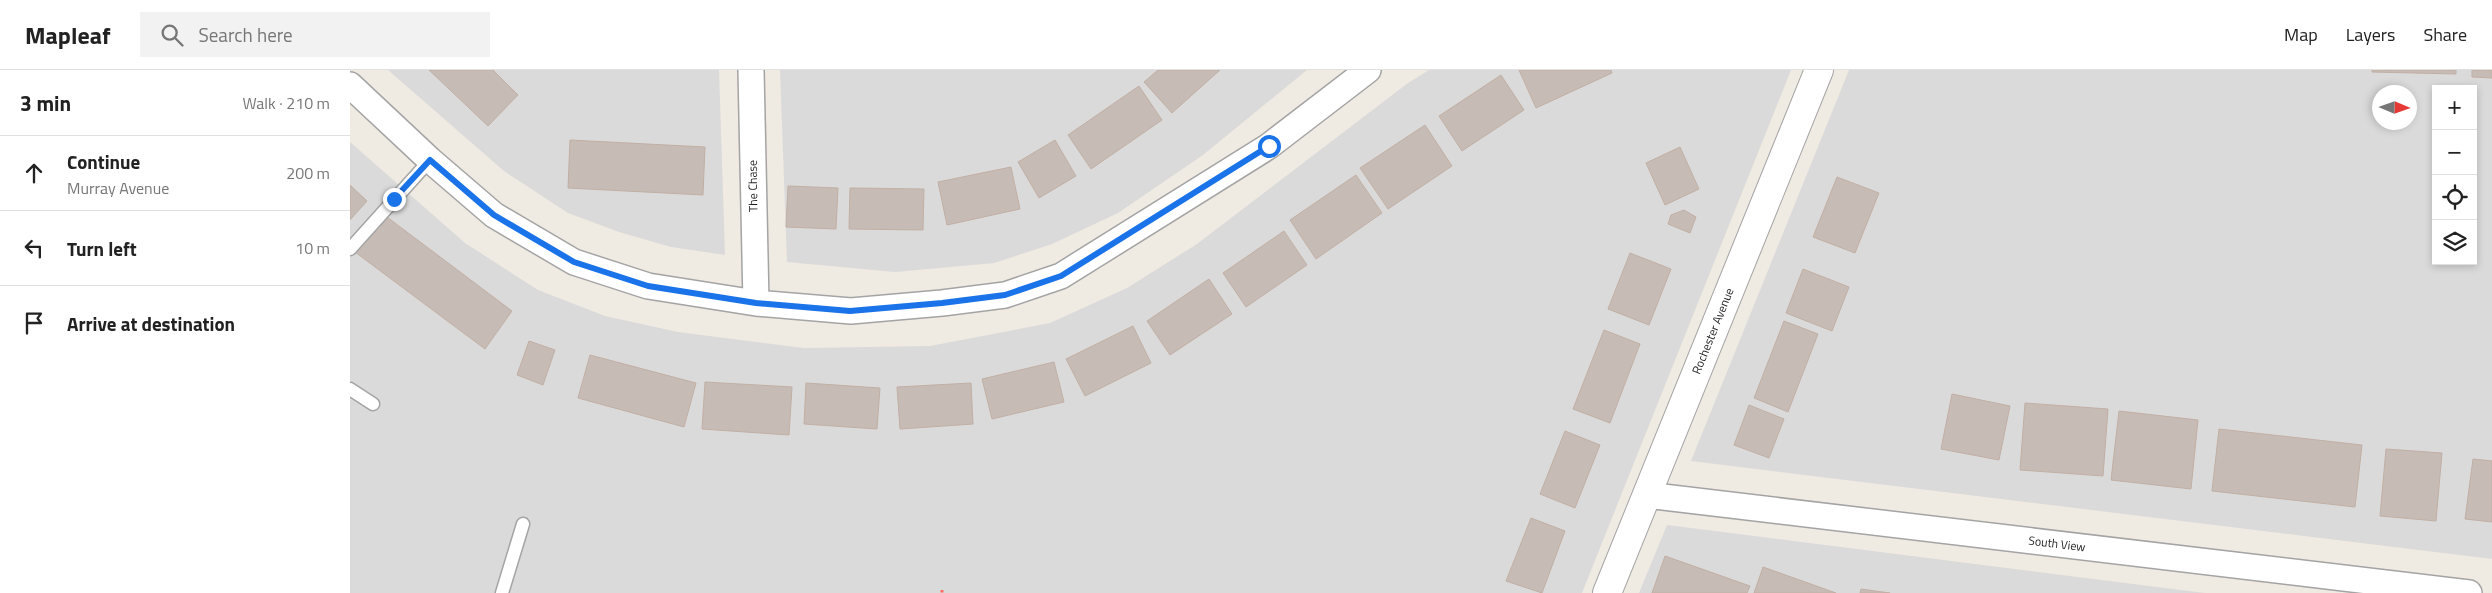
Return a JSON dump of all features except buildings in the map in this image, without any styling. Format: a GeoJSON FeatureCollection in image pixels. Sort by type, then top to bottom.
{"type":"FeatureCollection","features":[{"type":"Feature","properties":{"kind":"street","name":"The Chase"},"geometry":{"type":"LineString","coordinates":[[751,70],[756,303]]}},
{"type":"Feature","properties":{"kind":"street"},"geometry":{"type":"LineString","coordinates":[[350,85],[430,160],[494,215],[574,262],[648,286],[756,303],[850,311],[1005,295],[1061,276],[1269,146],[1368,70]]}},
{"type":"Feature","properties":{"kind":"street","name":"Rochester Avenue"},"geometry":{"type":"LineString","coordinates":[[1607,593],[1819,70]]}},
{"type":"Feature","properties":{"kind":"street","name":"South View"},"geometry":{"type":"LineString","coordinates":[[1646,495],[2469,593]]}},
{"type":"Feature","properties":{"kind":"lane"},"geometry":{"type":"LineString","coordinates":[[350,249],[430,160]]}},
{"type":"Feature","properties":{"kind":"lane"},"geometry":{"type":"LineString","coordinates":[[350,389],[373,404]]}},
{"type":"Feature","properties":{"kind":"lane"},"geometry":{"type":"LineString","coordinates":[[502,593],[522,524]]}},
{"type":"Feature","properties":{"kind":"shaded area"},"geometry":{"type":"Polygon","coordinates":[[[388,70],[719,70],[725,255],[671,247],[619,232],[568,213],[504,171],[388,70]]]}},
{"type":"Feature","properties":{"kind":"shaded area"},"geometry":{"type":"Polygon","coordinates":[[[780,70],[1307,70],[1203,155],[1118,213],[1052,244],[994,263],[895,272],[787,262],[780,70]]]}},
{"type":"Feature","properties":{"kind":"shaded area"},"geometry":{"type":"Polygon","coordinates":[[[1429,70],[1791,70],[1582,593],[350,593],[350,142],[465,243],[538,290],[605,316],[678,332],[804,348],[930,346],[1050,323],[1127,288],[1197,244],[1408,83],[1429,70]]]}},
{"type":"Feature","properties":{"kind":"shaded area"},"geometry":{"type":"Polygon","coordinates":[[[1849,70],[2492,70],[2492,559],[1691,461],[1849,70]]]}},
{"type":"Feature","properties":{"kind":"shaded area"},"geometry":{"type":"Polygon","coordinates":[[[1667,525],[2205,593],[1639,593],[1667,525]]]}},
{"type":"Feature","properties":{"kind":"route"},"geometry":{"type":"LineString","coordinates":[[394,199],[430,160],[494,215],[574,262],[648,286],[756,303],[850,311],[1005,295],[1061,276],[1269,146]]}}]}
